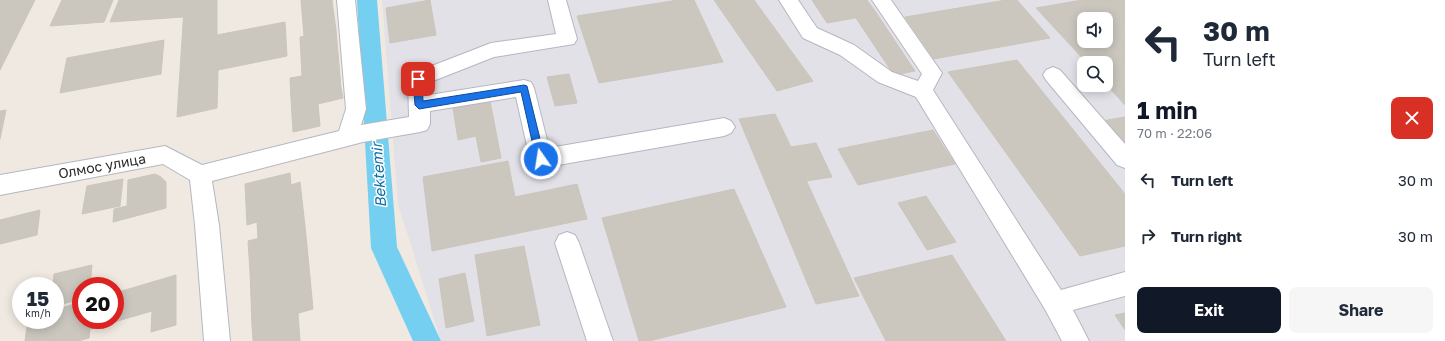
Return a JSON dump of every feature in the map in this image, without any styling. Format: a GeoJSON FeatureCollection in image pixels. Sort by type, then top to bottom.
{"type":"FeatureCollection","features":[{"type":"Feature","properties":{"kind":"street"},"geometry":{"type":"LineString","coordinates":[[346,0],[356,109],[355,135]]}},
{"type":"Feature","properties":{"kind":"street"},"geometry":{"type":"LineString","coordinates":[[420,115],[418,79],[491,50],[567,39],[557,0]]}},
{"type":"Feature","properties":{"kind":"street"},"geometry":{"type":"LineString","coordinates":[[788,0],[810,33],[847,50],[885,77],[923,91],[1055,303],[1076,341]]}},
{"type":"Feature","properties":{"kind":"street"},"geometry":{"type":"LineString","coordinates":[[881,0],[932,74],[923,91]]}},
{"type":"Feature","properties":{"kind":"street"},"geometry":{"type":"LineString","coordinates":[[1053,75],[1125,159]]}},
{"type":"Feature","properties":{"kind":"street"},"geometry":{"type":"LineString","coordinates":[[217,341],[207,225],[200,175],[355,135],[420,115],[524,88],[541,159],[724,127]]}},
{"type":"Feature","properties":{"kind":"street","name":"Олмос улица"},"geometry":{"type":"LineString","coordinates":[[0,185],[165,155],[200,175]]}},
{"type":"Feature","properties":{"kind":"street"},"geometry":{"type":"LineString","coordinates":[[566,243],[600,341]]}},
{"type":"Feature","properties":{"kind":"street"},"geometry":{"type":"LineString","coordinates":[[1055,303],[1125,284]]}},
{"type":"Feature","properties":{"kind":"shaded area"},"geometry":{"type":"Polygon","coordinates":[[[382,0],[1125,0],[1125,341],[441,341],[398,204],[382,0]]]}},
{"type":"Feature","properties":{"kind":"building"},"geometry":{"type":"Polygon","coordinates":[[[0,0],[35,0],[0,70],[0,0]]]}},
{"type":"Feature","properties":{"kind":"building"},"geometry":{"type":"Polygon","coordinates":[[[62,0],[113,0],[104,22],[50,26],[62,0]]]}},
{"type":"Feature","properties":{"kind":"building"},"geometry":{"type":"Polygon","coordinates":[[[119,0],[184,0],[183,17],[110,22],[119,0]]]}},
{"type":"Feature","properties":{"kind":"building"},"geometry":{"type":"Polygon","coordinates":[[[184,0],[217,0],[217,2],[184,9],[184,0]]]}},
{"type":"Feature","properties":{"kind":"building"},"geometry":{"type":"Polygon","coordinates":[[[301,0],[332,0],[336,30],[304,36],[301,0]]]}},
{"type":"Feature","properties":{"kind":"building"},"geometry":{"type":"Polygon","coordinates":[[[430,0],[436,35],[390,43],[386,8],[430,0]]]}},
{"type":"Feature","properties":{"kind":"building"},"geometry":{"type":"Polygon","coordinates":[[[678,0],[694,0],[723,62],[599,83],[577,16],[678,0]]]}},
{"type":"Feature","properties":{"kind":"building"},"geometry":{"type":"Polygon","coordinates":[[[714,0],[754,0],[813,81],[777,91],[714,0]]]}},
{"type":"Feature","properties":{"kind":"building"},"geometry":{"type":"Polygon","coordinates":[[[812,0],[867,0],[877,14],[827,23],[812,0]]]}},
{"type":"Feature","properties":{"kind":"building"},"geometry":{"type":"Polygon","coordinates":[[[1006,0],[1017,0],[1050,38],[934,59],[905,17],[1006,0]]]}},
{"type":"Feature","properties":{"kind":"building"},"geometry":{"type":"Polygon","coordinates":[[[1082,0],[1093,12],[1077,12],[1077,48],[1113,48],[1113,32],[1125,45],[1125,105],[1113,92],[1113,56],[1081,56],[1036,8],[1082,0]]]}},
{"type":"Feature","properties":{"kind":"building"},"geometry":{"type":"Polygon","coordinates":[[[1082,0],[1106,0],[1125,19],[1125,45],[1113,32],[1113,12],[1093,12],[1082,0]]]}},
{"type":"Feature","properties":{"kind":"building"},"geometry":{"type":"Polygon","coordinates":[[[1106,0],[1125,0],[1125,19],[1106,0]]]}},
{"type":"Feature","properties":{"kind":"building"},"geometry":{"type":"Polygon","coordinates":[[[217,2],[217,35],[285,22],[287,56],[218,70],[217,108],[177,117],[184,9],[217,2]]]}},
{"type":"Feature","properties":{"kind":"building"},"geometry":{"type":"Polygon","coordinates":[[[877,14],[915,71],[894,75],[856,18],[877,14]]]}},
{"type":"Feature","properties":{"kind":"building"},"geometry":{"type":"Polygon","coordinates":[[[336,30],[341,88],[291,99],[290,78],[302,76],[300,37],[336,30]]]}},
{"type":"Feature","properties":{"kind":"building"},"geometry":{"type":"Polygon","coordinates":[[[164,40],[161,74],[60,93],[67,58],[164,40]]]}},
{"type":"Feature","properties":{"kind":"building"},"geometry":{"type":"Polygon","coordinates":[[[1017,60],[1125,194],[1125,246],[1080,256],[948,72],[1017,60]]]}},
{"type":"Feature","properties":{"kind":"building"},"geometry":{"type":"Polygon","coordinates":[[[569,74],[577,103],[555,106],[547,77],[569,74]]]}},
{"type":"Feature","properties":{"kind":"building"},"geometry":{"type":"Polygon","coordinates":[[[341,88],[343,98],[318,104],[320,126],[293,132],[291,99],[341,88]]]}},
{"type":"Feature","properties":{"kind":"building"},"geometry":{"type":"Polygon","coordinates":[[[490,101],[501,158],[481,162],[476,136],[458,140],[453,108],[490,101]]]}},
{"type":"Feature","properties":{"kind":"building"},"geometry":{"type":"Polygon","coordinates":[[[6,110],[0,139],[0,111],[6,110]]]}},
{"type":"Feature","properties":{"kind":"building"},"geometry":{"type":"Polygon","coordinates":[[[775,114],[859,296],[816,304],[739,119],[775,114]]]}},
{"type":"Feature","properties":{"kind":"building"},"geometry":{"type":"Polygon","coordinates":[[[1125,117],[1125,148],[1102,121],[1125,117]]]}},
{"type":"Feature","properties":{"kind":"building"},"geometry":{"type":"Polygon","coordinates":[[[933,130],[955,164],[858,185],[838,149],[933,130]]]}},
{"type":"Feature","properties":{"kind":"building"},"geometry":{"type":"Polygon","coordinates":[[[816,143],[832,177],[806,181],[791,147],[816,143]]]}},
{"type":"Feature","properties":{"kind":"building"},"geometry":{"type":"Polygon","coordinates":[[[508,161],[515,197],[577,184],[587,219],[432,251],[423,177],[508,161]]]}},
{"type":"Feature","properties":{"kind":"building"},"geometry":{"type":"Polygon","coordinates":[[[290,173],[291,185],[300,182],[305,226],[258,239],[257,222],[247,225],[245,184],[290,173]]]}},
{"type":"Feature","properties":{"kind":"building"},"geometry":{"type":"Polygon","coordinates":[[[155,174],[166,182],[166,208],[113,222],[114,209],[127,206],[128,180],[155,174]]]}},
{"type":"Feature","properties":{"kind":"building"},"geometry":{"type":"Polygon","coordinates":[[[123,179],[120,206],[82,214],[87,186],[123,179]]]}},
{"type":"Feature","properties":{"kind":"building"},"geometry":{"type":"Polygon","coordinates":[[[734,189],[786,307],[649,341],[639,341],[602,218],[734,189]]]}},
{"type":"Feature","properties":{"kind":"building"},"geometry":{"type":"Polygon","coordinates":[[[926,196],[956,242],[927,250],[898,203],[926,196]]]}},
{"type":"Feature","properties":{"kind":"building"},"geometry":{"type":"Polygon","coordinates":[[[40,210],[37,235],[0,244],[0,220],[40,210]]]}},
{"type":"Feature","properties":{"kind":"building"},"geometry":{"type":"Polygon","coordinates":[[[305,226],[308,256],[250,272],[248,241],[305,226]]]}},
{"type":"Feature","properties":{"kind":"building"},"geometry":{"type":"Polygon","coordinates":[[[524,246],[540,325],[487,336],[475,255],[524,246]]]}},
{"type":"Feature","properties":{"kind":"building"},"geometry":{"type":"Polygon","coordinates":[[[952,255],[1006,341],[886,341],[854,278],[952,255]]]}},
{"type":"Feature","properties":{"kind":"building"},"geometry":{"type":"Polygon","coordinates":[[[308,256],[313,309],[252,326],[250,272],[308,256]]]}},
{"type":"Feature","properties":{"kind":"building"},"geometry":{"type":"Polygon","coordinates":[[[92,265],[91,277],[72,277],[72,301],[64,304],[64,277],[54,277],[54,274],[92,265]]]}},
{"type":"Feature","properties":{"kind":"building"},"geometry":{"type":"Polygon","coordinates":[[[465,273],[474,321],[446,328],[439,279],[465,273]]]}},
{"type":"Feature","properties":{"kind":"building"},"geometry":{"type":"Polygon","coordinates":[[[176,275],[176,325],[151,332],[152,311],[124,319],[124,290],[176,275]]]}},
{"type":"Feature","properties":{"kind":"building"},"geometry":{"type":"Polygon","coordinates":[[[72,305],[72,329],[90,329],[89,338],[78,341],[25,341],[27,329],[64,329],[64,307],[72,305]]]}},
{"type":"Feature","properties":{"kind":"building"},"geometry":{"type":"Polygon","coordinates":[[[298,313],[300,341],[253,341],[252,326],[298,313]]]}},
{"type":"Feature","properties":{"kind":"building"},"geometry":{"type":"Polygon","coordinates":[[[1125,313],[1125,330],[1115,315],[1125,313]]]}},
{"type":"Feature","properties":{"kind":"waterway","name":"Bektemir"},"geometry":{"type":"LineString","coordinates":[[367,0],[384,248],[427,341]]}},
{"type":"Feature","properties":{"kind":"route"},"geometry":{"type":"LineString","coordinates":[[418,79],[419,105],[524,88],[541,159]]}}]}
